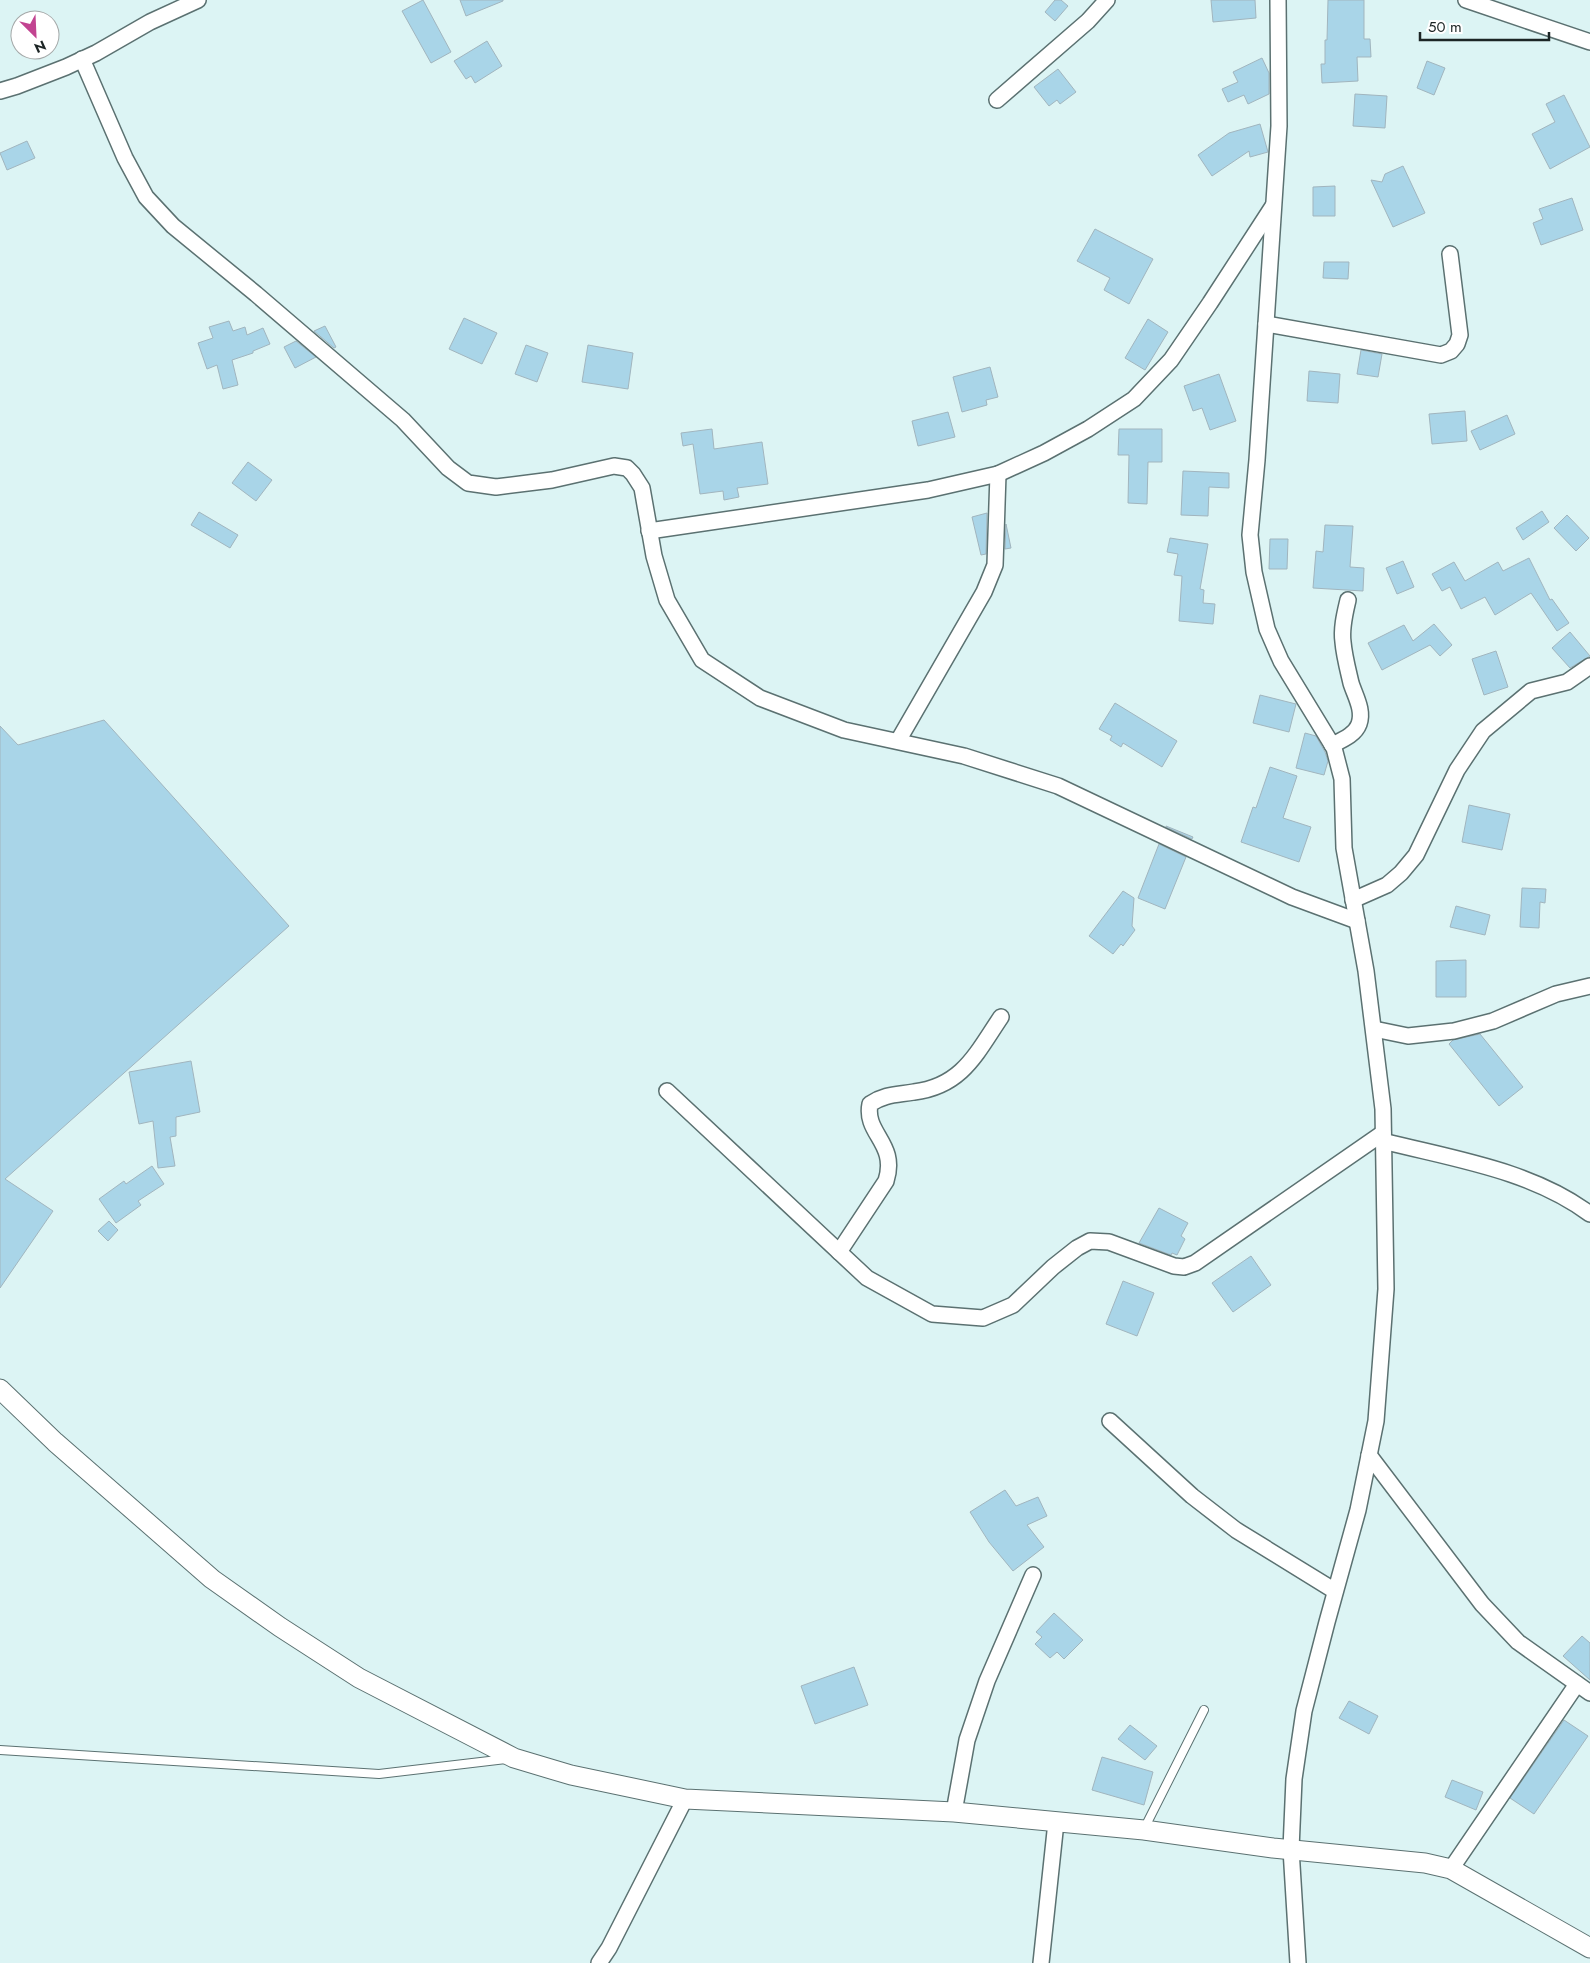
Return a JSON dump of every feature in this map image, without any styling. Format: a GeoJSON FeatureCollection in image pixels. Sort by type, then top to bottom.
{"type":"FeatureCollection","features":[{"type":"Feature","properties":{"kind":"street"},"geometry":{"type":"LineString","coordinates":[[0,90],[18,86],[82,59],[150,22],[198,0]]}},
{"type":"Feature","properties":{"kind":"street"},"geometry":{"type":"LineString","coordinates":[[997,100],[1088,21],[1107,0]]}},
{"type":"Feature","properties":{"kind":"street"},"geometry":{"type":"LineString","coordinates":[[1278,0],[1279,126],[1257,460],[1250,535],[1254,572],[1268,629],[1281,661],[1332,745],[1342,779],[1344,848],[1366,971],[1383,1109],[1386,1289],[1376,1421],[1358,1510],[1304,1711],[1294,1779],[1291,1849],[1298,1963]]}},
{"type":"Feature","properties":{"kind":"street"},"geometry":{"type":"LineString","coordinates":[[1466,0],[1508,6],[1590,42]]}},
{"type":"Feature","properties":{"kind":"street"},"geometry":{"type":"LineString","coordinates":[[82,59],[125,158],[146,197],[173,226],[256,294],[403,420],[448,468],[468,483],[496,486],[552,480],[614,466],[627,468],[642,488],[654,556],[667,600],[702,660],[760,698],[844,730],[964,756],[1058,786],[1292,897],[1357,921]]}},
{"type":"Feature","properties":{"kind":"street"},"geometry":{"type":"LineString","coordinates":[[649,531],[928,490],[998,474],[1044,453],[1088,429],[1134,399],[1171,360],[1274,205]]}},
{"type":"Feature","properties":{"kind":"street"},"geometry":{"type":"LineString","coordinates":[[1266,324],[1410,350],[1441,354],[1451,351],[1457,344],[1460,335],[1450,254]]}},
{"type":"Feature","properties":{"kind":"street"},"geometry":{"type":"LineString","coordinates":[[898,741],[984,592],[995,565],[998,474]]}},
{"type":"Feature","properties":{"kind":"street"},"geometry":{"type":"LineString","coordinates":[[1332,745],[1351,734],[1358,727],[1360,720],[1360,708],[1351,683],[1343,641],[1343,623],[1348,600]]}},
{"type":"Feature","properties":{"kind":"street"},"geometry":{"type":"LineString","coordinates":[[1353,900],[1387,885],[1401,873],[1416,855],[1457,770],[1484,731],[1531,691],[1567,682],[1590,666]]}},
{"type":"Feature","properties":{"kind":"street"},"geometry":{"type":"LineString","coordinates":[[1374,1029],[1408,1036],[1454,1031],[1494,1021],[1556,994],[1590,986]]}},
{"type":"Feature","properties":{"kind":"street"},"geometry":{"type":"LineString","coordinates":[[839,1252],[886,1181],[890,1168],[888,1153],[868,1114],[870,1104],[878,1098],[890,1094],[914,1092],[941,1085],[962,1072],[1001,1017]]}},
{"type":"Feature","properties":{"kind":"street"},"geometry":{"type":"LineString","coordinates":[[667,1091],[867,1278],[932,1314],[983,1318],[1014,1305],[1054,1267],[1077,1248],[1090,1241],[1109,1242],[1174,1266],[1184,1267],[1195,1263],[1383,1137]]}},
{"type":"Feature","properties":{"kind":"street"},"geometry":{"type":"LineString","coordinates":[[1383,1137],[1499,1171],[1537,1185],[1575,1203],[1590,1214]]}},
{"type":"Feature","properties":{"kind":"street"},"geometry":{"type":"LineString","coordinates":[[0,1389],[55,1442],[212,1579],[272,1622],[359,1678],[514,1758],[571,1775],[685,1800],[954,1812],[1144,1830],[1291,1849],[1425,1863],[1451,1869],[1590,1948]]}},
{"type":"Feature","properties":{"kind":"street"},"geometry":{"type":"LineString","coordinates":[[1110,1421],[1192,1496],[1236,1530],[1335,1591]]}},
{"type":"Feature","properties":{"kind":"street"},"geometry":{"type":"LineString","coordinates":[[1369,1455],[1482,1604],[1518,1642],[1590,1693]]}},
{"type":"Feature","properties":{"kind":"street"},"geometry":{"type":"LineString","coordinates":[[954,1812],[970,1732],[987,1682],[1033,1575]]}},
{"type":"Feature","properties":{"kind":"street"},"geometry":{"type":"LineString","coordinates":[[1451,1869],[1577,1684]]}},
{"type":"Feature","properties":{"kind":"street"},"geometry":{"type":"LineString","coordinates":[[599,1963],[610,1948],[685,1800]]}},
{"type":"Feature","properties":{"kind":"street"},"geometry":{"type":"LineString","coordinates":[[1041,1963],[1056,1822]]}},
{"type":"Feature","properties":{"kind":"lane"},"geometry":{"type":"LineString","coordinates":[[1144,1830],[1204,1710]]}},
{"type":"Feature","properties":{"kind":"lane"},"geometry":{"type":"LineString","coordinates":[[0,1750],[379,1774],[514,1758]]}},
{"type":"Feature","properties":{"kind":"building"},"geometry":{"type":"Polygon","coordinates":[[[423,0],[451,52],[431,63],[402,11],[423,0]]]}},
{"type":"Feature","properties":{"kind":"building"},"geometry":{"type":"Polygon","coordinates":[[[460,0],[503,0],[503,1],[466,16],[460,0]]]}},
{"type":"Feature","properties":{"kind":"building"},"geometry":{"type":"Polygon","coordinates":[[[1055,0],[1061,0],[1068,6],[1055,21],[1045,12],[1055,0]]]}},
{"type":"Feature","properties":{"kind":"building"},"geometry":{"type":"Polygon","coordinates":[[[1211,0],[1255,0],[1256,18],[1213,22],[1211,0]]]}},
{"type":"Feature","properties":{"kind":"building"},"geometry":{"type":"Polygon","coordinates":[[[1328,0],[1364,0],[1364,39],[1370,39],[1371,57],[1357,57],[1358,81],[1322,83],[1321,64],[1325,64],[1328,0]]]}},
{"type":"Feature","properties":{"kind":"building"},"geometry":{"type":"Polygon","coordinates":[[[487,41],[502,66],[475,83],[471,76],[466,79],[454,61],[487,41]]]}},
{"type":"Feature","properties":{"kind":"building"},"geometry":{"type":"Polygon","coordinates":[[[1262,58],[1269,73],[1269,94],[1248,104],[1244,95],[1228,102],[1222,89],[1238,82],[1233,72],[1262,58]]]}},
{"type":"Feature","properties":{"kind":"building"},"geometry":{"type":"Polygon","coordinates":[[[1427,61],[1445,68],[1434,95],[1417,88],[1427,61]]]}},
{"type":"Feature","properties":{"kind":"building"},"geometry":{"type":"Polygon","coordinates":[[[1058,69],[1076,92],[1060,104],[1057,100],[1049,106],[1034,87],[1058,69]]]}},
{"type":"Feature","properties":{"kind":"building"},"geometry":{"type":"Polygon","coordinates":[[[1355,94],[1387,96],[1385,128],[1353,126],[1355,94]]]}},
{"type":"Feature","properties":{"kind":"building"},"geometry":{"type":"Polygon","coordinates":[[[1564,95],[1590,147],[1550,169],[1532,134],[1555,122],[1546,104],[1564,95]]]}},
{"type":"Feature","properties":{"kind":"building"},"geometry":{"type":"Polygon","coordinates":[[[1260,124],[1268,152],[1250,157],[1249,151],[1212,176],[1198,155],[1229,133],[1260,124]]]}},
{"type":"Feature","properties":{"kind":"building"},"geometry":{"type":"Polygon","coordinates":[[[27,141],[35,158],[7,170],[0,153],[27,141]]]}},
{"type":"Feature","properties":{"kind":"building"},"geometry":{"type":"Polygon","coordinates":[[[1403,166],[1425,213],[1393,227],[1371,180],[1382,182],[1385,174],[1403,166]]]}},
{"type":"Feature","properties":{"kind":"building"},"geometry":{"type":"Polygon","coordinates":[[[1335,186],[1335,216],[1313,216],[1313,187],[1335,186]]]}},
{"type":"Feature","properties":{"kind":"building"},"geometry":{"type":"Polygon","coordinates":[[[1572,198],[1583,230],[1541,245],[1533,223],[1543,219],[1539,209],[1572,198]]]}},
{"type":"Feature","properties":{"kind":"building"},"geometry":{"type":"Polygon","coordinates":[[[1095,229],[1153,259],[1129,304],[1104,290],[1110,278],[1077,261],[1095,229]]]}},
{"type":"Feature","properties":{"kind":"building"},"geometry":{"type":"Polygon","coordinates":[[[1324,262],[1349,262],[1348,279],[1323,278],[1324,262]]]}},
{"type":"Feature","properties":{"kind":"building"},"geometry":{"type":"Polygon","coordinates":[[[464,318],[497,333],[482,364],[449,349],[464,318]]]}},
{"type":"Feature","properties":{"kind":"building"},"geometry":{"type":"Polygon","coordinates":[[[1148,319],[1168,332],[1145,370],[1125,358],[1148,319]]]}},
{"type":"Feature","properties":{"kind":"building"},"geometry":{"type":"Polygon","coordinates":[[[229,321],[233,331],[245,327],[247,335],[263,328],[270,344],[253,351],[253,353],[232,360],[238,385],[223,389],[217,365],[207,369],[198,343],[213,338],[209,327],[229,321]]]}},
{"type":"Feature","properties":{"kind":"building"},"geometry":{"type":"Polygon","coordinates":[[[325,326],[336,347],[334,348],[314,331],[325,326]]]}},
{"type":"Feature","properties":{"kind":"building"},"geometry":{"type":"Polygon","coordinates":[[[296,341],[316,357],[295,368],[284,347],[296,341]]]}},
{"type":"Feature","properties":{"kind":"building"},"geometry":{"type":"Polygon","coordinates":[[[526,345],[548,353],[537,382],[515,374],[526,345]]]}},
{"type":"Feature","properties":{"kind":"building"},"geometry":{"type":"Polygon","coordinates":[[[588,345],[633,353],[628,389],[582,382],[588,345]]]}},
{"type":"Feature","properties":{"kind":"building"},"geometry":{"type":"Polygon","coordinates":[[[1361,350],[1382,354],[1378,377],[1357,374],[1361,350]]]}},
{"type":"Feature","properties":{"kind":"building"},"geometry":{"type":"Polygon","coordinates":[[[990,367],[998,397],[986,400],[987,405],[962,412],[953,377],[990,367]]]}},
{"type":"Feature","properties":{"kind":"building"},"geometry":{"type":"Polygon","coordinates":[[[1309,371],[1340,374],[1338,403],[1307,401],[1309,371]]]}},
{"type":"Feature","properties":{"kind":"building"},"geometry":{"type":"Polygon","coordinates":[[[1219,374],[1236,421],[1210,430],[1202,408],[1193,411],[1184,386],[1219,374]]]}},
{"type":"Feature","properties":{"kind":"building"},"geometry":{"type":"Polygon","coordinates":[[[1465,411],[1467,441],[1432,444],[1429,414],[1465,411]]]}},
{"type":"Feature","properties":{"kind":"building"},"geometry":{"type":"Polygon","coordinates":[[[948,412],[955,437],[918,446],[912,421],[948,412]]]}},
{"type":"Feature","properties":{"kind":"building"},"geometry":{"type":"Polygon","coordinates":[[[1507,415],[1515,434],[1480,450],[1471,431],[1507,415]]]}},
{"type":"Feature","properties":{"kind":"building"},"geometry":{"type":"Polygon","coordinates":[[[712,429],[714,449],[762,442],[768,484],[737,488],[739,497],[724,500],[723,491],[700,494],[693,444],[683,446],[681,433],[712,429]]]}},
{"type":"Feature","properties":{"kind":"building"},"geometry":{"type":"Polygon","coordinates":[[[1119,429],[1162,429],[1162,462],[1148,462],[1147,504],[1128,503],[1129,455],[1118,455],[1119,429]]]}},
{"type":"Feature","properties":{"kind":"building"},"geometry":{"type":"Polygon","coordinates":[[[248,462],[272,480],[256,501],[232,483],[248,462]]]}},
{"type":"Feature","properties":{"kind":"building"},"geometry":{"type":"Polygon","coordinates":[[[1183,471],[1229,473],[1229,488],[1209,487],[1208,516],[1181,515],[1183,471]]]}},
{"type":"Feature","properties":{"kind":"building"},"geometry":{"type":"Polygon","coordinates":[[[1542,511],[1549,522],[1523,540],[1516,528],[1542,511]]]}},
{"type":"Feature","properties":{"kind":"building"},"geometry":{"type":"Polygon","coordinates":[[[199,512],[238,535],[230,548],[191,525],[199,512]]]}},
{"type":"Feature","properties":{"kind":"building"},"geometry":{"type":"Polygon","coordinates":[[[987,513],[986,554],[981,555],[972,517],[987,513]]]}},
{"type":"Feature","properties":{"kind":"building"},"geometry":{"type":"Polygon","coordinates":[[[1567,515],[1589,538],[1576,551],[1554,528],[1567,515]]]}},
{"type":"Feature","properties":{"kind":"building"},"geometry":{"type":"Polygon","coordinates":[[[1006,524],[1011,548],[1005,549],[1006,524]]]}},
{"type":"Feature","properties":{"kind":"building"},"geometry":{"type":"Polygon","coordinates":[[[1325,525],[1353,526],[1350,567],[1364,568],[1363,591],[1313,588],[1316,551],[1323,552],[1325,525]]]}},
{"type":"Feature","properties":{"kind":"building"},"geometry":{"type":"Polygon","coordinates":[[[1170,538],[1208,544],[1200,589],[1204,590],[1203,603],[1215,604],[1213,624],[1179,621],[1182,576],[1174,575],[1178,554],[1167,552],[1170,538]]]}},
{"type":"Feature","properties":{"kind":"building"},"geometry":{"type":"Polygon","coordinates":[[[1270,539],[1288,539],[1287,569],[1269,569],[1270,539]]]}},
{"type":"Feature","properties":{"kind":"building"},"geometry":{"type":"Polygon","coordinates":[[[1529,558],[1550,600],[1552,599],[1569,623],[1557,631],[1531,593],[1495,615],[1485,597],[1461,609],[1450,587],[1442,591],[1432,574],[1454,562],[1465,581],[1498,562],[1503,571],[1529,558]]]}},
{"type":"Feature","properties":{"kind":"building"},"geometry":{"type":"Polygon","coordinates":[[[1403,561],[1414,587],[1397,594],[1386,568],[1403,561]]]}},
{"type":"Feature","properties":{"kind":"building"},"geometry":{"type":"Polygon","coordinates":[[[1434,624],[1452,645],[1440,656],[1430,645],[1382,670],[1368,643],[1404,625],[1413,641],[1434,624]]]}},
{"type":"Feature","properties":{"kind":"building"},"geometry":{"type":"Polygon","coordinates":[[[1570,632],[1590,656],[1570,668],[1552,648],[1570,632]]]}},
{"type":"Feature","properties":{"kind":"building"},"geometry":{"type":"Polygon","coordinates":[[[1496,651],[1508,687],[1484,695],[1472,659],[1496,651]]]}},
{"type":"Feature","properties":{"kind":"building"},"geometry":{"type":"Polygon","coordinates":[[[1260,695],[1296,704],[1289,732],[1253,723],[1260,695]]]}},
{"type":"Feature","properties":{"kind":"building"},"geometry":{"type":"Polygon","coordinates":[[[1115,703],[1177,741],[1162,767],[1123,743],[1121,747],[1110,740],[1112,736],[1099,729],[1115,703]]]}},
{"type":"Feature","properties":{"kind":"building"},"geometry":{"type":"Polygon","coordinates":[[[104,720],[289,926],[5,1179],[53,1211],[0,1288],[0,726],[18,745],[104,720]]]}},
{"type":"Feature","properties":{"kind":"building"},"geometry":{"type":"Polygon","coordinates":[[[1305,733],[1316,736],[1325,752],[1328,761],[1324,775],[1296,768],[1305,733]]]}},
{"type":"Feature","properties":{"kind":"building"},"geometry":{"type":"Polygon","coordinates":[[[1270,767],[1297,776],[1283,818],[1311,827],[1299,862],[1241,842],[1253,807],[1256,808],[1270,767]]]}},
{"type":"Feature","properties":{"kind":"building"},"geometry":{"type":"Polygon","coordinates":[[[1469,805],[1510,814],[1502,850],[1462,842],[1469,805]]]}},
{"type":"Feature","properties":{"kind":"building"},"geometry":{"type":"Polygon","coordinates":[[[1166,826],[1193,837],[1192,839],[1166,826]]]}},
{"type":"Feature","properties":{"kind":"building"},"geometry":{"type":"Polygon","coordinates":[[[1159,844],[1186,857],[1165,909],[1138,898],[1159,844]]]}},
{"type":"Feature","properties":{"kind":"building"},"geometry":{"type":"Polygon","coordinates":[[[1522,888],[1546,889],[1545,903],[1540,902],[1539,928],[1520,927],[1522,888]]]}},
{"type":"Feature","properties":{"kind":"building"},"geometry":{"type":"Polygon","coordinates":[[[1123,891],[1134,898],[1132,926],[1135,930],[1123,946],[1121,944],[1113,954],[1089,936],[1123,891]]]}},
{"type":"Feature","properties":{"kind":"building"},"geometry":{"type":"Polygon","coordinates":[[[1456,906],[1490,915],[1485,935],[1450,927],[1456,906]]]}},
{"type":"Feature","properties":{"kind":"building"},"geometry":{"type":"Polygon","coordinates":[[[1466,960],[1466,997],[1436,997],[1436,961],[1466,960]]]}},
{"type":"Feature","properties":{"kind":"building"},"geometry":{"type":"Polygon","coordinates":[[[1480,1034],[1523,1087],[1499,1106],[1449,1044],[1453,1040],[1480,1034]]]}},
{"type":"Feature","properties":{"kind":"building"},"geometry":{"type":"Polygon","coordinates":[[[191,1061],[200,1112],[176,1117],[176,1136],[170,1137],[175,1166],[158,1168],[153,1121],[139,1124],[129,1072],[191,1061]]]}},
{"type":"Feature","properties":{"kind":"building"},"geometry":{"type":"Polygon","coordinates":[[[152,1166],[164,1184],[138,1201],[141,1205],[116,1223],[99,1199],[124,1181],[126,1184],[152,1166]]]}},
{"type":"Feature","properties":{"kind":"building"},"geometry":{"type":"Polygon","coordinates":[[[1159,1208],[1188,1223],[1181,1236],[1185,1239],[1177,1255],[1172,1253],[1171,1255],[1139,1243],[1159,1208]]]}},
{"type":"Feature","properties":{"kind":"building"},"geometry":{"type":"Polygon","coordinates":[[[109,1221],[118,1230],[108,1241],[98,1231],[109,1221]]]}},
{"type":"Feature","properties":{"kind":"building"},"geometry":{"type":"Polygon","coordinates":[[[1251,1256],[1271,1285],[1233,1312],[1212,1283],[1251,1256]]]}},
{"type":"Feature","properties":{"kind":"building"},"geometry":{"type":"Polygon","coordinates":[[[1123,1281],[1154,1293],[1137,1336],[1106,1324],[1123,1281]]]}},
{"type":"Feature","properties":{"kind":"building"},"geometry":{"type":"Polygon","coordinates":[[[1005,1490],[1016,1506],[1038,1497],[1047,1516],[1027,1525],[1044,1547],[1013,1571],[989,1542],[970,1512],[1005,1490]]]}},
{"type":"Feature","properties":{"kind":"building"},"geometry":{"type":"Polygon","coordinates":[[[1054,1613],[1083,1640],[1064,1659],[1057,1652],[1050,1658],[1035,1644],[1042,1637],[1036,1632],[1054,1613]]]}},
{"type":"Feature","properties":{"kind":"building"},"geometry":{"type":"Polygon","coordinates":[[[1582,1636],[1590,1643],[1590,1680],[1563,1656],[1582,1636]]]}},
{"type":"Feature","properties":{"kind":"building"},"geometry":{"type":"Polygon","coordinates":[[[854,1667],[868,1705],[815,1724],[801,1686],[854,1667]]]}},
{"type":"Feature","properties":{"kind":"building"},"geometry":{"type":"Polygon","coordinates":[[[1349,1701],[1378,1716],[1369,1734],[1339,1718],[1349,1701]]]}},
{"type":"Feature","properties":{"kind":"building"},"geometry":{"type":"Polygon","coordinates":[[[1564,1720],[1588,1736],[1534,1814],[1510,1798],[1564,1720]]]}},
{"type":"Feature","properties":{"kind":"building"},"geometry":{"type":"Polygon","coordinates":[[[1130,1725],[1157,1746],[1145,1760],[1118,1739],[1130,1725]]]}},
{"type":"Feature","properties":{"kind":"building"},"geometry":{"type":"Polygon","coordinates":[[[1102,1757],[1153,1772],[1144,1805],[1092,1790],[1102,1757]]]}},
{"type":"Feature","properties":{"kind":"building"},"geometry":{"type":"Polygon","coordinates":[[[1452,1780],[1483,1792],[1476,1810],[1445,1797],[1452,1780]]]}}]}
